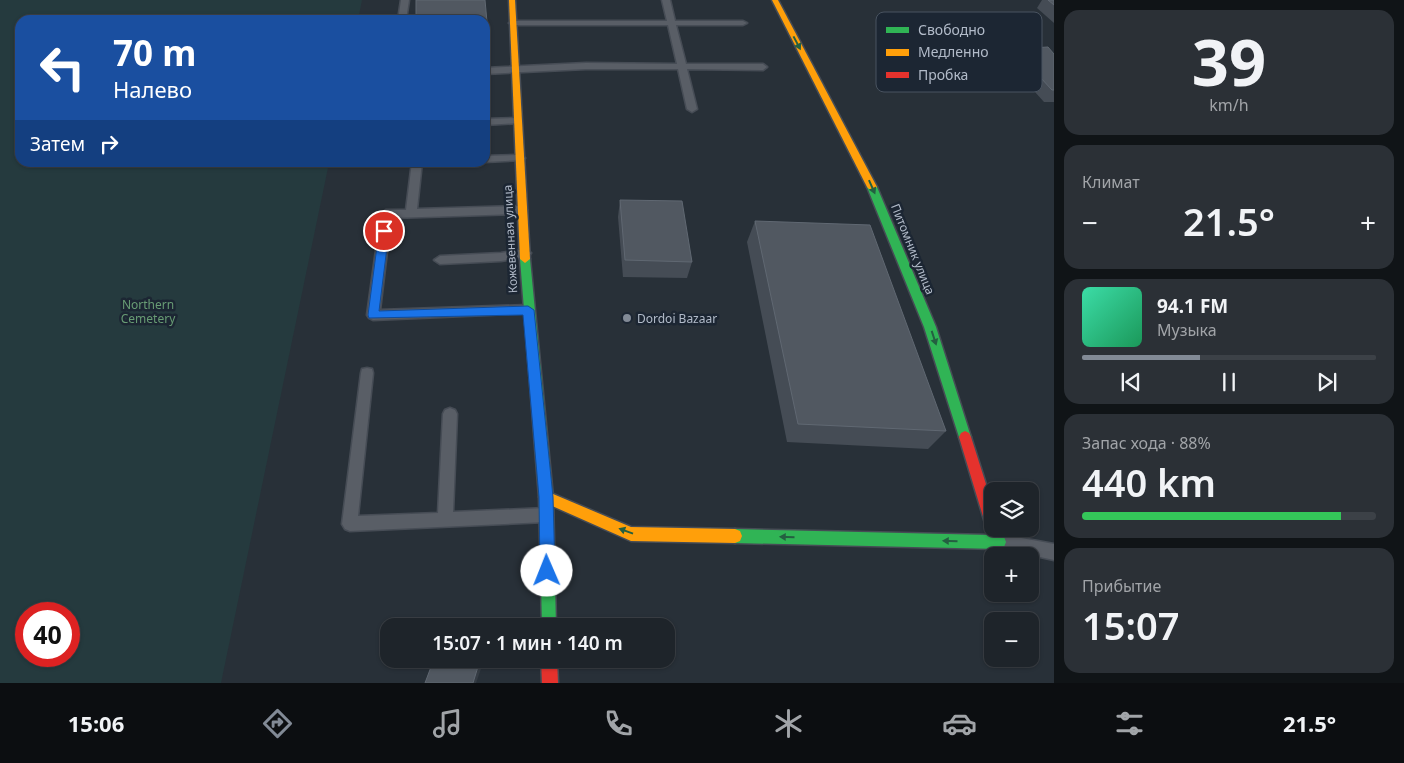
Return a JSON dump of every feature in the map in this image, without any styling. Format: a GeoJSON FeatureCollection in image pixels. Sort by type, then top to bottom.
{"type":"FeatureCollection","features":[{"type":"Feature","properties":{"kind":"street","name":"Кожевенная улица"},"geometry":{"type":"LineString","coordinates":[[512,0],[528,310],[546,497],[548,618]]}},
{"type":"Feature","properties":{"kind":"street","name":"Питомник улица"},"geometry":{"type":"LineString","coordinates":[[774,0],[870,183],[930,327],[984,498]]}},
{"type":"Feature","properties":{"kind":"street"},"geometry":{"type":"LineString","coordinates":[[546,497],[631,534],[984,536]]}},
{"type":"Feature","properties":{"kind":"street"},"geometry":{"type":"LineString","coordinates":[[549,668],[550,683]]}},
{"type":"Feature","properties":{"kind":"lane"},"geometry":{"type":"LineString","coordinates":[[403,15],[405,0]]}},
{"type":"Feature","properties":{"kind":"lane"},"geometry":{"type":"LineString","coordinates":[[666,0],[692,109]]}},
{"type":"Feature","properties":{"kind":"lane"},"geometry":{"type":"LineString","coordinates":[[513,23],[744,23]]}},
{"type":"Feature","properties":{"kind":"lane"},"geometry":{"type":"LineString","coordinates":[[490,71],[586,66],[763,67]]}},
{"type":"Feature","properties":{"kind":"lane"},"geometry":{"type":"LineString","coordinates":[[490,122],[518,121]]}},
{"type":"Feature","properties":{"kind":"lane"},"geometry":{"type":"LineString","coordinates":[[490,159],[520,158]]}},
{"type":"Feature","properties":{"kind":"lane"},"geometry":{"type":"LineString","coordinates":[[411,213],[416,167]]}},
{"type":"Feature","properties":{"kind":"lane"},"geometry":{"type":"LineString","coordinates":[[522,210],[386,214],[373,315],[528,310]]}},
{"type":"Feature","properties":{"kind":"lane"},"geometry":{"type":"LineString","coordinates":[[440,260],[501,258],[525,253]]}},
{"type":"Feature","properties":{"kind":"lane"},"geometry":{"type":"LineString","coordinates":[[367,373],[350,524],[546,515]]}},
{"type":"Feature","properties":{"kind":"lane"},"geometry":{"type":"LineString","coordinates":[[445,519],[450,414]]}},
{"type":"Feature","properties":{"kind":"lane"},"geometry":{"type":"LineString","coordinates":[[1000,537],[1054,552]]}},
{"type":"Feature","properties":{"kind":"green space","name":"Northern Cemetery"},"geometry":{"type":"Polygon","coordinates":[[[0,0],[362,0],[359,15],[15,15],[15,167],[328,167],[221,683],[0,683],[0,0]]]}},
{"type":"Feature","properties":{"kind":"building"},"geometry":{"type":"Polygon","coordinates":[[[416,0],[485,0],[486,15],[416,15],[416,0]]]}},
{"type":"Feature","properties":{"kind":"building"},"geometry":{"type":"Polygon","coordinates":[[[1042,47],[1048,47],[1054,54],[1054,90],[1042,79],[1042,47]]]}},
{"type":"Feature","properties":{"kind":"building"},"geometry":{"type":"Polygon","coordinates":[[[620,200],[682,201],[692,262],[625,260],[620,200]]]}},
{"type":"Feature","properties":{"kind":"building"},"geometry":{"type":"Polygon","coordinates":[[[755,221],[870,225],[946,431],[798,424],[755,221]]]}},
{"type":"Feature","properties":{"kind":"building"},"geometry":{"type":"Polygon","coordinates":[[[431,668],[478,668],[473,683],[425,683],[431,668]]]}},
{"type":"Feature","properties":{"kind":"traffic: fast"},"geometry":{"type":"LineString","coordinates":[[872,187],[930,327],[965,437]]}},
{"type":"Feature","properties":{"kind":"traffic: fast"},"geometry":{"type":"LineString","coordinates":[[525,259],[546,497],[549,618]]}},
{"type":"Feature","properties":{"kind":"traffic: fast"},"geometry":{"type":"LineString","coordinates":[[735,536],[999,542],[997,537]]}},
{"type":"Feature","properties":{"kind":"traffic: slow"},"geometry":{"type":"LineString","coordinates":[[512,0],[525,259]]}},
{"type":"Feature","properties":{"kind":"traffic: slow"},"geometry":{"type":"LineString","coordinates":[[775,0],[872,187]]}},
{"type":"Feature","properties":{"kind":"traffic: slow"},"geometry":{"type":"LineString","coordinates":[[546,497],[631,534],[735,536]]}},
{"type":"Feature","properties":{"kind":"traffic: jam"},"geometry":{"type":"LineString","coordinates":[[965,437],[984,498]]}},
{"type":"Feature","properties":{"kind":"traffic: jam"},"geometry":{"type":"LineString","coordinates":[[549,668],[550,683]]}},
{"type":"Feature","properties":{"kind":"place","name":"Dordoi Bazaar"},"geometry":{"type":"Point","coordinates":[627,318]}},
{"type":"Feature","properties":{"kind":"route"},"geometry":{"type":"LineString","coordinates":[[384,231],[373,315],[528,310],[546,497],[547,571]]}}]}
